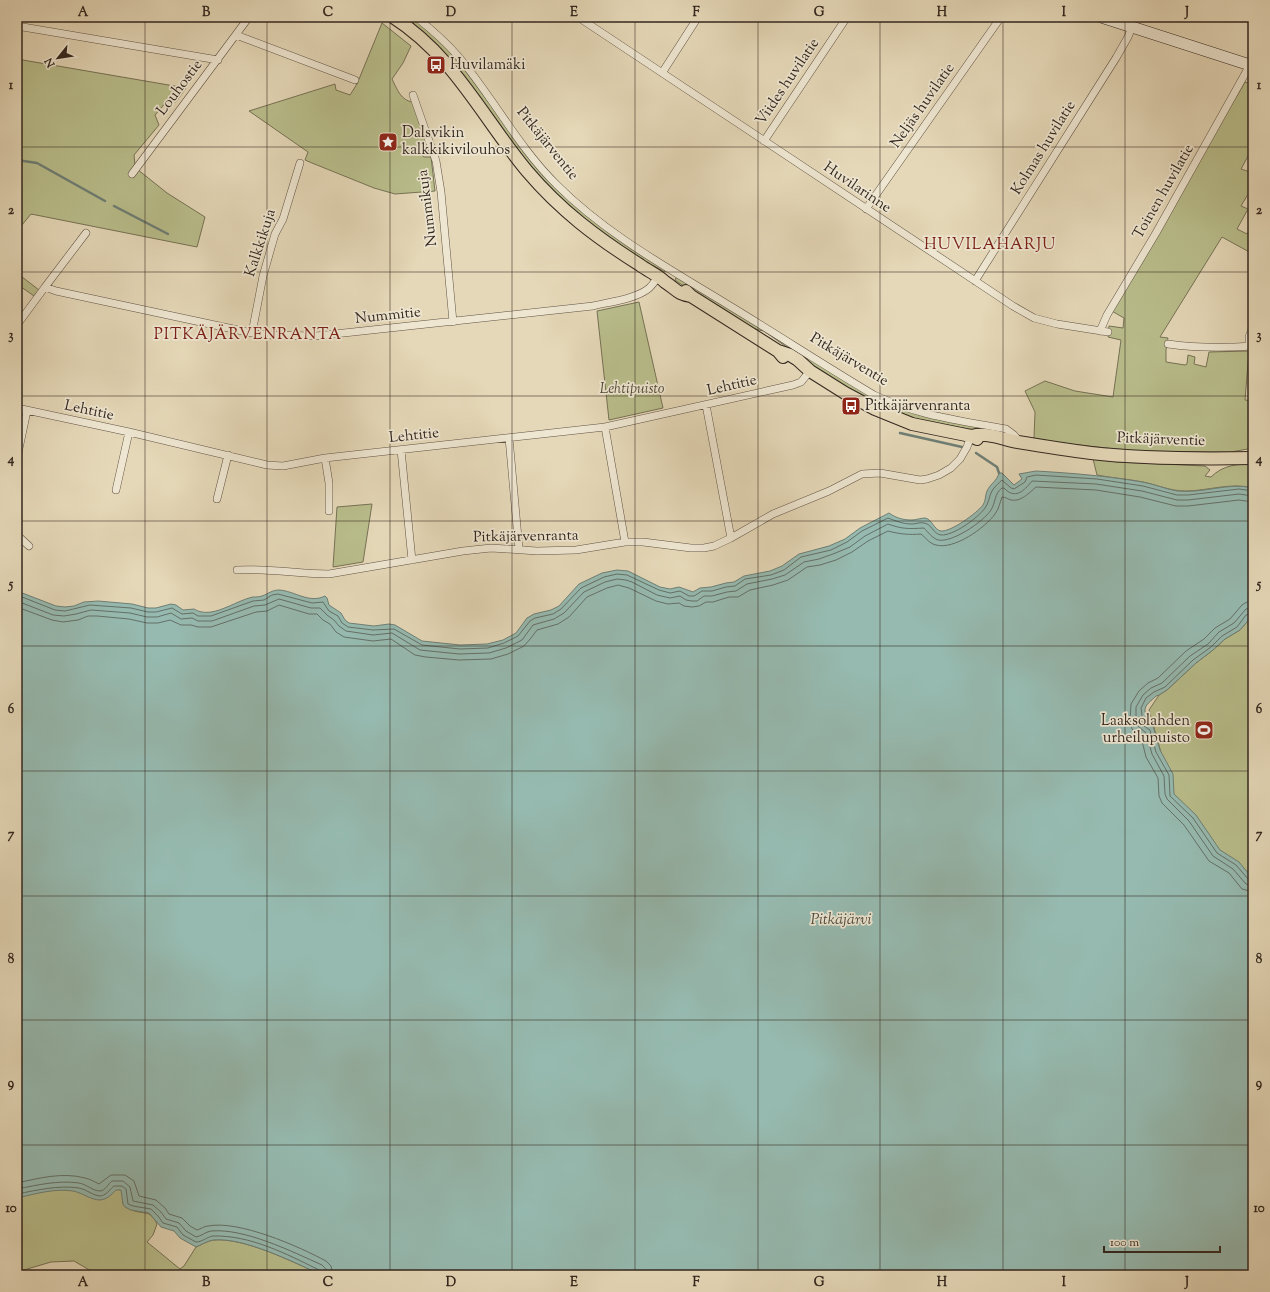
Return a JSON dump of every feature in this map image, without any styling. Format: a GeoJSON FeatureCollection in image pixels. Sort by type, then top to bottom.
{"type":"FeatureCollection","features":[{"type":"Feature","properties":{"kind":"main road","name":"Pitkäjärventie"},"geometry":{"type":"LineString","coordinates":[[393,17],[426,42],[451,68],[470,91],[526,170],[560,206],[581,225],[610,246],[662,279],[678,292],[691,296],[778,351],[790,355],[810,371],[864,404],[912,424],[971,436],[980,440],[990,441],[1002,439],[1091,453],[1118,455],[1253,458]]}},
{"type":"Feature","properties":{"kind":"street","name":"Louhostie"},"geometry":{"type":"LineString","coordinates":[[132,174],[249,17]]}},
{"type":"Feature","properties":{"kind":"street","name":"Pitkäjärventie"},"geometry":{"type":"LineString","coordinates":[[416,17],[446,43],[458,56],[473,74],[522,143],[556,184],[605,227],[672,271],[874,395],[895,405],[925,414],[1006,429],[1014,435],[1020,443]]}},
{"type":"Feature","properties":{"kind":"street","name":"Huvilarinne"},"geometry":{"type":"LineString","coordinates":[[578,17],[1012,306],[1034,318],[1057,324],[1100,331]]}},
{"type":"Feature","properties":{"kind":"street"},"geometry":{"type":"LineString","coordinates":[[662,73],[698,17]]}},
{"type":"Feature","properties":{"kind":"street","name":"Viides huvilatie"},"geometry":{"type":"LineString","coordinates":[[764,141],[847,17]]}},
{"type":"Feature","properties":{"kind":"street","name":"Neljäs huvilatie"},"geometry":{"type":"LineString","coordinates":[[866,209],[1001,17]]}},
{"type":"Feature","properties":{"kind":"street"},"geometry":{"type":"LineString","coordinates":[[1101,17],[1252,65]]}},
{"type":"Feature","properties":{"kind":"street"},"geometry":{"type":"LineString","coordinates":[[17,26],[218,60]]}},
{"type":"Feature","properties":{"kind":"street","name":"Kolmas huvilatie"},"geometry":{"type":"LineString","coordinates":[[975,281],[1122,48],[1132,27]]}},
{"type":"Feature","properties":{"kind":"street"},"geometry":{"type":"LineString","coordinates":[[236,34],[355,80]]}},
{"type":"Feature","properties":{"kind":"street","name":"Toinen huvilatie"},"geometry":{"type":"LineString","coordinates":[[1100,331],[1252,65]]}},
{"type":"Feature","properties":{"kind":"street","name":"Nummikuja"},"geometry":{"type":"LineString","coordinates":[[412,95],[436,161],[442,202],[454,322]]}},
{"type":"Feature","properties":{"kind":"street","name":"Kalkkikuja"},"geometry":{"type":"LineString","coordinates":[[252,333],[263,276],[275,234],[283,219],[300,162]]}},
{"type":"Feature","properties":{"kind":"street"},"geometry":{"type":"LineString","coordinates":[[17,324],[86,233]]}},
{"type":"Feature","properties":{"kind":"street"},"geometry":{"type":"LineString","coordinates":[[662,279],[672,271]]}},
{"type":"Feature","properties":{"kind":"street","name":"Nummitie"},"geometry":{"type":"LineString","coordinates":[[45,287],[56,291],[252,333],[265,335],[316,336],[593,306],[633,296],[645,291],[662,279]]}},
{"type":"Feature","properties":{"kind":"street"},"geometry":{"type":"LineString","coordinates":[[1168,344],[1216,348],[1251,346],[1249,337],[1253,326]]}},
{"type":"Feature","properties":{"kind":"street"},"geometry":{"type":"LineString","coordinates":[[1100,331],[1108,332]]}},
{"type":"Feature","properties":{"kind":"street","name":"Lehtitie"},"geometry":{"type":"LineString","coordinates":[[17,408],[276,466],[283,466],[325,458],[605,427],[793,385],[801,382],[810,371]]}},
{"type":"Feature","properties":{"kind":"street"},"geometry":{"type":"LineString","coordinates":[[706,405],[731,538]]}},
{"type":"Feature","properties":{"kind":"street"},"geometry":{"type":"LineString","coordinates":[[17,458],[27,411]]}},
{"type":"Feature","properties":{"kind":"street"},"geometry":{"type":"LineString","coordinates":[[605,427],[625,542]]}},
{"type":"Feature","properties":{"kind":"street"},"geometry":{"type":"LineString","coordinates":[[116,490],[129,432]]}},
{"type":"Feature","properties":{"kind":"street","name":"Pitkäjärvenranta"},"geometry":{"type":"LineString","coordinates":[[237,570],[255,568],[307,574],[329,574],[360,570],[464,551],[491,548],[556,551],[576,550],[625,542],[643,542],[691,548],[714,546],[773,514],[829,491],[862,474],[880,473],[920,480],[939,475],[951,468],[960,459],[968,447],[971,436]]}},
{"type":"Feature","properties":{"kind":"street"},"geometry":{"type":"LineString","coordinates":[[509,438],[519,549]]}},
{"type":"Feature","properties":{"kind":"street"},"geometry":{"type":"LineString","coordinates":[[401,450],[412,560]]}},
{"type":"Feature","properties":{"kind":"street"},"geometry":{"type":"LineString","coordinates":[[217,499],[228,455]]}},
{"type":"Feature","properties":{"kind":"street"},"geometry":{"type":"LineString","coordinates":[[325,458],[329,483],[328,511]]}},
{"type":"Feature","properties":{"kind":"street"},"geometry":{"type":"LineString","coordinates":[[17,536],[29,546]]}},
{"type":"Feature","properties":{"kind":"green space"},"geometry":{"type":"Polygon","coordinates":[[[415,20],[442,42],[455,57],[539,170],[554,187],[582,212],[664,268],[665,272],[644,261],[588,224],[550,191],[507,138],[464,76],[445,54],[412,25],[415,20]]]}},
{"type":"Feature","properties":{"kind":"green space"},"geometry":{"type":"Polygon","coordinates":[[[382,23],[411,46],[403,63],[392,79],[402,97],[413,102],[426,140],[420,143],[418,150],[424,157],[431,157],[435,191],[395,194],[374,188],[305,160],[308,152],[249,111],[335,84],[336,90],[350,95],[357,84],[382,23]]]}},
{"type":"Feature","properties":{"kind":"green space"},"geometry":{"type":"Polygon","coordinates":[[[17,59],[186,88],[176,102],[168,100],[155,115],[159,125],[134,155],[137,169],[167,193],[205,217],[197,247],[31,214],[17,231],[17,59]]]}},
{"type":"Feature","properties":{"kind":"green space"},"geometry":{"type":"Polygon","coordinates":[[[1245,82],[1253,84],[1253,147],[1241,169],[1253,173],[1253,186],[1241,206],[1248,209],[1237,229],[1247,234],[1250,229],[1253,231],[1253,254],[1222,237],[1160,337],[1168,338],[1166,362],[1185,365],[1187,364],[1188,355],[1195,357],[1194,364],[1206,367],[1209,352],[1249,351],[1245,400],[1253,401],[1253,448],[1231,452],[1134,451],[1060,443],[1034,438],[1035,412],[1025,391],[1045,381],[1075,391],[1113,397],[1121,340],[1108,337],[1109,326],[1123,328],[1124,318],[1110,310],[1245,82]]]}},
{"type":"Feature","properties":{"kind":"green space"},"geometry":{"type":"Polygon","coordinates":[[[17,273],[39,290],[34,296],[17,284],[17,273]]]}},
{"type":"Feature","properties":{"kind":"green space"},"geometry":{"type":"Polygon","coordinates":[[[676,278],[680,278],[797,349],[795,353],[764,331],[746,326],[676,281],[676,278]]]}},
{"type":"Feature","properties":{"kind":"green space","name":"Lehtipuisto"},"geometry":{"type":"Polygon","coordinates":[[[639,302],[663,408],[609,420],[597,311],[639,302]]]}},
{"type":"Feature","properties":{"kind":"green space"},"geometry":{"type":"Polygon","coordinates":[[[800,351],[876,398],[984,427],[984,431],[944,425],[904,416],[879,406],[847,389],[798,356],[800,351]]]}},
{"type":"Feature","properties":{"kind":"green space"},"geometry":{"type":"Polygon","coordinates":[[[1093,459],[1118,462],[1205,466],[1210,470],[1205,476],[1211,477],[1220,470],[1230,466],[1253,464],[1253,488],[1245,486],[1228,486],[1194,491],[1174,490],[1143,482],[1097,475],[1093,459]]]}},
{"type":"Feature","properties":{"kind":"green space"},"geometry":{"type":"Polygon","coordinates":[[[372,504],[363,562],[333,567],[337,507],[372,504]]]}},
{"type":"Feature","properties":{"kind":"green space","name":"Laaksolahden urheilupuisto"},"geometry":{"type":"Polygon","coordinates":[[[1253,615],[1253,933],[1196,876],[1149,710],[1159,695],[1167,690],[1225,639],[1240,630],[1253,615]]]}},
{"type":"Feature","properties":{"kind":"green space"},"geometry":{"type":"Polygon","coordinates":[[[17,1177],[122,1190],[123,1204],[132,1210],[149,1214],[157,1224],[153,1235],[147,1242],[180,1269],[184,1266],[196,1247],[213,1240],[225,1240],[253,1246],[283,1257],[322,1275],[98,1275],[74,1261],[51,1262],[17,1272],[17,1177]]]}},
{"type":"Feature","properties":{"kind":"water","name":"Pitkäjärvi"},"geometry":{"type":"Polygon","coordinates":[[[1036,471],[1129,480],[1177,491],[1196,491],[1234,486],[1253,488],[1253,615],[1240,630],[1225,639],[1167,690],[1156,696],[1145,709],[1145,712],[1148,714],[1146,716],[1147,718],[1144,720],[1153,726],[1160,750],[1173,774],[1174,794],[1196,815],[1220,850],[1239,862],[1253,879],[1253,1275],[322,1275],[283,1257],[239,1242],[213,1240],[196,1247],[180,1238],[174,1231],[161,1227],[149,1213],[131,1210],[125,1207],[123,1204],[121,1190],[116,1190],[107,1198],[100,1200],[66,1190],[45,1192],[17,1198],[17,591],[56,606],[65,607],[74,606],[84,602],[98,601],[132,604],[148,608],[156,608],[171,604],[176,605],[183,610],[194,609],[201,612],[208,612],[223,609],[246,599],[279,590],[313,599],[325,596],[329,605],[341,613],[345,620],[349,623],[374,626],[389,624],[395,625],[422,641],[460,645],[487,644],[503,640],[516,633],[527,618],[534,614],[551,610],[559,606],[579,584],[602,573],[617,570],[628,571],[660,587],[670,589],[679,587],[693,592],[700,588],[734,582],[744,576],[770,571],[782,566],[799,554],[829,546],[845,539],[860,528],[889,513],[906,520],[925,518],[941,531],[951,528],[970,517],[980,508],[984,503],[987,491],[999,473],[1002,473],[1014,485],[1022,479],[1019,474],[1036,471]]]}},
{"type":"Feature","properties":{"kind":"waterway"},"geometry":{"type":"LineString","coordinates":[[17,160],[37,163],[105,201]]}},
{"type":"Feature","properties":{"kind":"waterway"},"geometry":{"type":"LineString","coordinates":[[114,206],[168,234]]}},
{"type":"Feature","properties":{"kind":"waterway"},"geometry":{"type":"LineString","coordinates":[[900,433],[962,447]]}},
{"type":"Feature","properties":{"kind":"waterway"},"geometry":{"type":"LineString","coordinates":[[976,453],[997,467],[999,473]]}},
{"type":"Feature","properties":{"kind":"place","name":"Huvilamäki"},"geometry":{"type":"Point","coordinates":[436,65]}},
{"type":"Feature","properties":{"kind":"place","name":"Dalsvikin kalkkikivilouhos"},"geometry":{"type":"Point","coordinates":[388,142]}},
{"type":"Feature","properties":{"kind":"place","name":"Pitkäjärvenranta"},"geometry":{"type":"Point","coordinates":[851,406]}},
{"type":"Feature","properties":{"kind":"place","name":"Laaksolahden urheilupuisto"},"geometry":{"type":"Point","coordinates":[1204,730]}},
{"type":"Feature","properties":{"kind":"district","name":"HUVILAHARJU"},"geometry":{"type":"Point","coordinates":[990,245]}},
{"type":"Feature","properties":{"kind":"district","name":"PITKÄJÄRVENRANTA"},"geometry":{"type":"Point","coordinates":[248,335]}}]}
